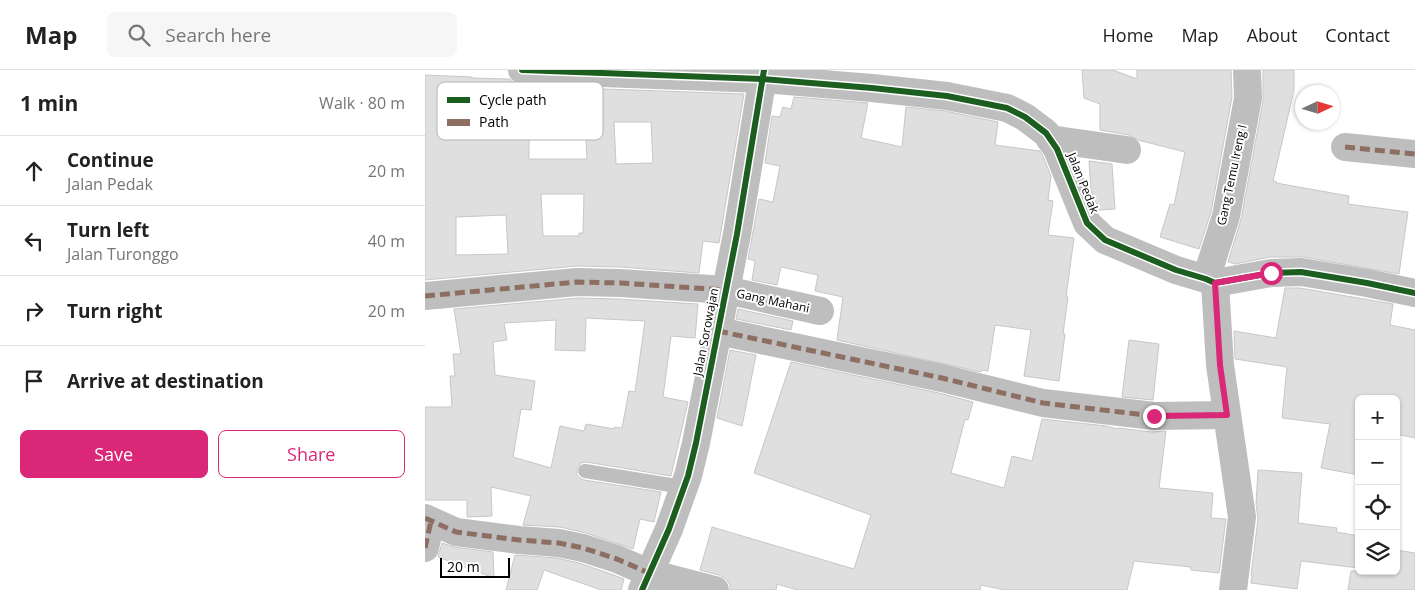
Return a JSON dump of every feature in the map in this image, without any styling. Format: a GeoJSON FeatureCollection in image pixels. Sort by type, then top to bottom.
{"type":"FeatureCollection","features":[{"type":"Feature","properties":{"kind":"street","name":"Jalan Pedak"},"geometry":{"type":"LineString","coordinates":[[523,70],[763,75],[947,96],[1007,108],[1025,117],[1046,133],[1060,157],[1087,223],[1105,240],[1175,270],[1211,281],[1271,273],[1301,272],[1415,293]]}},
{"type":"Feature","properties":{"kind":"street","name":"Gang Temu Ireng I"},"geometry":{"type":"LineString","coordinates":[[1211,281],[1226,216],[1248,98],[1247,70]]}},
{"type":"Feature","properties":{"kind":"street","name":"Jalan Sorowajan"},"geometry":{"type":"LineString","coordinates":[[645,582],[669,529],[688,476],[696,443],[737,234],[763,75]]}},
{"type":"Feature","properties":{"kind":"street"},"geometry":{"type":"LineString","coordinates":[[1050,139],[1127,150]]}},
{"type":"Feature","properties":{"kind":"street"},"geometry":{"type":"LineString","coordinates":[[1345,147],[1415,154]]}},
{"type":"Feature","properties":{"kind":"street"},"geometry":{"type":"LineString","coordinates":[[1211,281],[1220,365],[1242,517],[1233,590]]}},
{"type":"Feature","properties":{"kind":"street","name":"Gang Mahani"},"geometry":{"type":"LineString","coordinates":[[425,296],[577,282],[640,284],[726,290],[820,311]]}},
{"type":"Feature","properties":{"kind":"street"},"geometry":{"type":"LineString","coordinates":[[718,331],[942,378],[1043,403],[1154,416],[1227,415]]}},
{"type":"Feature","properties":{"kind":"street"},"geometry":{"type":"LineString","coordinates":[[425,548],[428,519],[456,532],[559,543],[583,548],[617,559],[645,582],[715,590]]}},
{"type":"Feature","properties":{"kind":"lane"},"geometry":{"type":"LineString","coordinates":[[585,471],[683,487]]}},
{"type":"Feature","properties":{"kind":"building"},"geometry":{"type":"Polygon","coordinates":[[[1082,70],[1113,70],[1137,79],[1137,70],[1231,70],[1232,97],[1211,212],[1199,249],[1160,237],[1170,204],[1174,205],[1185,152],[1138,140],[1129,135],[1100,130],[1100,104],[1084,98],[1082,70]]]}},
{"type":"Feature","properties":{"kind":"building"},"geometry":{"type":"Polygon","coordinates":[[[1263,70],[1294,70],[1294,90],[1273,181],[1349,196],[1348,204],[1408,212],[1399,274],[1303,257],[1270,257],[1235,264],[1228,262],[1241,219],[1263,101],[1263,70]]]}},
{"type":"Feature","properties":{"kind":"building"},"geometry":{"type":"Polygon","coordinates":[[[425,75],[510,79],[513,82],[437,82],[437,140],[529,140],[529,159],[587,159],[586,140],[603,140],[603,89],[744,94],[719,243],[703,241],[699,273],[577,266],[425,280],[425,75]],[[614,122],[616,164],[653,163],[651,122],[614,122]],[[541,194],[543,236],[579,236],[579,233],[583,233],[584,194],[541,194]],[[506,215],[456,217],[456,255],[508,254],[506,215]]]}},
{"type":"Feature","properties":{"kind":"building"},"geometry":{"type":"Polygon","coordinates":[[[794,97],[868,103],[861,138],[902,147],[906,107],[945,111],[998,122],[995,145],[1040,151],[1051,176],[1048,200],[1053,201],[1048,235],[1074,238],[1066,297],[1068,297],[1063,334],[1065,334],[1059,381],[1024,376],[1031,330],[995,325],[988,371],[982,370],[981,372],[837,340],[843,297],[815,291],[818,275],[781,267],[777,285],[752,280],[755,261],[748,259],[759,199],[773,202],[780,166],[765,163],[772,116],[780,117],[783,107],[791,109],[794,97]]]}},
{"type":"Feature","properties":{"kind":"building"},"geometry":{"type":"Polygon","coordinates":[[[1089,161],[1112,164],[1115,209],[1099,210],[1091,191],[1089,161]]]}},
{"type":"Feature","properties":{"kind":"building"},"geometry":{"type":"Polygon","coordinates":[[[1285,288],[1300,288],[1393,304],[1390,325],[1415,330],[1415,438],[1400,435],[1400,395],[1355,395],[1355,474],[1321,468],[1330,424],[1282,418],[1287,367],[1235,359],[1234,331],[1276,338],[1285,288]]]}},
{"type":"Feature","properties":{"kind":"building"},"geometry":{"type":"Polygon","coordinates":[[[578,298],[698,304],[695,338],[671,336],[663,397],[688,402],[671,476],[586,462],[581,463],[577,469],[577,475],[584,480],[661,492],[654,522],[640,519],[633,549],[586,533],[560,527],[523,525],[531,496],[491,487],[492,516],[467,517],[467,500],[425,500],[425,407],[452,407],[450,376],[455,376],[453,354],[461,354],[454,309],[578,298]],[[586,318],[585,351],[555,350],[556,320],[504,323],[507,340],[493,342],[495,375],[535,381],[531,410],[521,409],[513,457],[551,468],[560,426],[584,431],[586,424],[614,429],[615,427],[622,428],[629,391],[635,392],[645,321],[586,318]]]}},
{"type":"Feature","properties":{"kind":"building"},"geometry":{"type":"Polygon","coordinates":[[[738,309],[793,321],[791,330],[736,319],[738,309]]]}},
{"type":"Feature","properties":{"kind":"building"},"geometry":{"type":"Polygon","coordinates":[[[1129,340],[1159,344],[1153,400],[1122,397],[1129,340]]]}},
{"type":"Feature","properties":{"kind":"building"},"geometry":{"type":"Polygon","coordinates":[[[730,350],[756,355],[742,426],[717,418],[730,350]]]}},
{"type":"Feature","properties":{"kind":"building"},"geometry":{"type":"Polygon","coordinates":[[[791,362],[973,402],[968,420],[965,419],[951,473],[1004,488],[1012,456],[1032,461],[1042,419],[1118,429],[1152,432],[1166,431],[1159,488],[1213,493],[1211,518],[1226,519],[1219,573],[1191,570],[1191,567],[1134,561],[1127,590],[1005,590],[981,585],[980,590],[797,590],[777,584],[776,590],[730,590],[730,585],[726,579],[700,570],[712,527],[854,569],[871,515],[754,473],[791,362]]]}},
{"type":"Feature","properties":{"kind":"building"},"geometry":{"type":"Polygon","coordinates":[[[1258,470],[1302,473],[1298,523],[1337,528],[1336,532],[1355,535],[1355,568],[1301,561],[1297,589],[1251,583],[1258,519],[1256,504],[1258,470]]]}},
{"type":"Feature","properties":{"kind":"building"},"geometry":{"type":"Polygon","coordinates":[[[442,543],[454,547],[493,552],[494,578],[438,557],[442,543]]]}},
{"type":"Feature","properties":{"kind":"building"},"geometry":{"type":"Polygon","coordinates":[[[1400,551],[1415,553],[1415,590],[1348,590],[1351,571],[1355,571],[1355,575],[1400,575],[1400,551]]]}},
{"type":"Feature","properties":{"kind":"building"},"geometry":{"type":"Polygon","coordinates":[[[515,555],[557,558],[579,563],[624,579],[621,590],[601,590],[544,570],[537,590],[506,590],[515,555]]]}},
{"type":"Feature","properties":{"kind":"marked path"},"geometry":{"type":"LineString","coordinates":[[1345,147],[1415,154]]}},
{"type":"Feature","properties":{"kind":"marked path"},"geometry":{"type":"LineString","coordinates":[[425,296],[577,282],[726,290]]}},
{"type":"Feature","properties":{"kind":"marked path"},"geometry":{"type":"LineString","coordinates":[[718,331],[942,378],[1043,403],[1154,416],[1227,415]]}},
{"type":"Feature","properties":{"kind":"marked path"},"geometry":{"type":"LineString","coordinates":[[425,518],[456,532],[559,543],[583,548],[617,559],[649,573]]}},
{"type":"Feature","properties":{"kind":"marked path"},"geometry":{"type":"LineString","coordinates":[[425,548],[431,521]]}},
{"type":"Feature","properties":{"kind":"cycle path"},"geometry":{"type":"LineString","coordinates":[[522,70],[762,79],[947,96],[1007,108],[1025,117],[1046,133],[1057,149],[1087,223],[1105,240],[1176,270],[1215,283],[1271,273],[1301,272],[1415,293]]}},
{"type":"Feature","properties":{"kind":"cycle path"},"geometry":{"type":"LineString","coordinates":[[642,590],[669,529],[688,476],[696,443],[737,234],[764,70]]}},
{"type":"Feature","properties":{"kind":"route"},"geometry":{"type":"LineString","coordinates":[[1154,416],[1227,415],[1220,365],[1215,283],[1271,273]]}}]}
